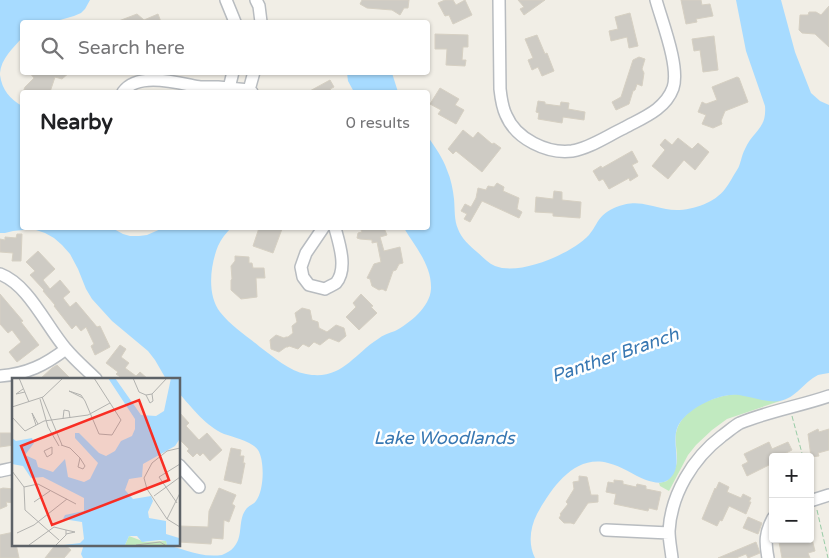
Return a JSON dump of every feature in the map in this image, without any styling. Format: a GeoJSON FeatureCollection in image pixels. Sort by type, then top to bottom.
{"type":"FeatureCollection","features":[{"type":"Feature","properties":{"kind":"street"},"geometry":{"type":"LineString","coordinates":[[226,0],[234,20]]}},
{"type":"Feature","properties":{"kind":"street"},"geometry":{"type":"LineString","coordinates":[[256,0],[259,6],[261,20]]}},
{"type":"Feature","properties":{"kind":"street"},"geometry":{"type":"LineString","coordinates":[[499,0],[500,89],[506,116],[512,125],[524,136],[540,147],[561,151],[572,151],[582,148],[648,116],[658,109],[669,96],[673,88],[675,69],[656,0]]}},
{"type":"Feature","properties":{"kind":"street"},"geometry":{"type":"LineString","coordinates":[[229,88],[232,75]]}},
{"type":"Feature","properties":{"kind":"street"},"geometry":{"type":"LineString","coordinates":[[251,90],[254,75]]}},
{"type":"Feature","properties":{"kind":"street"},"geometry":{"type":"LineString","coordinates":[[125,90],[134,83],[146,80],[197,90],[229,88],[244,90]]}},
{"type":"Feature","properties":{"kind":"street"},"geometry":{"type":"LineString","coordinates":[[322,230],[306,253],[301,267],[303,277],[309,285],[325,289],[336,283],[341,273],[341,249],[336,230]]}},
{"type":"Feature","properties":{"kind":"street"},"geometry":{"type":"LineString","coordinates":[[0,274],[9,278],[26,294],[66,349],[95,378]]}},
{"type":"Feature","properties":{"kind":"street"},"geometry":{"type":"LineString","coordinates":[[0,376],[20,374],[30,370],[51,361],[66,349]]}},
{"type":"Feature","properties":{"kind":"street"},"geometry":{"type":"LineString","coordinates":[[672,558],[669,532],[671,517],[679,490],[694,464],[713,443],[738,424],[829,396]]}},
{"type":"Feature","properties":{"kind":"street"},"geometry":{"type":"LineString","coordinates":[[180,466],[199,487]]}},
{"type":"Feature","properties":{"kind":"street"},"geometry":{"type":"LineString","coordinates":[[814,499],[829,495]]}},
{"type":"Feature","properties":{"kind":"street"},"geometry":{"type":"LineString","coordinates":[[768,558],[766,538],[769,526]]}},
{"type":"Feature","properties":{"kind":"street"},"geometry":{"type":"LineString","coordinates":[[606,530],[669,532]]}},
{"type":"Feature","properties":{"kind":"path"},"geometry":{"type":"LineString","coordinates":[[789,407],[802,453]]}},
{"type":"Feature","properties":{"kind":"path"},"geometry":{"type":"LineString","coordinates":[[814,507],[828,558]]}},
{"type":"Feature","properties":{"kind":"green space"},"geometry":{"type":"Polygon","coordinates":[[[738,394],[780,401],[727,419],[696,445],[688,455],[669,491],[660,486],[659,483],[667,481],[676,464],[676,433],[679,424],[685,416],[700,404],[719,397],[738,394]]]}},
{"type":"Feature","properties":{"kind":"water"},"geometry":{"type":"Polygon","coordinates":[[[0,0],[90,0],[81,13],[60,20],[20,20],[20,40],[5,58],[0,73],[0,0]]]}},
{"type":"Feature","properties":{"kind":"water","name":"Lake Woodlands"},"geometry":{"type":"Polygon","coordinates":[[[736,0],[781,0],[795,52],[811,93],[820,101],[829,105],[829,373],[818,375],[791,397],[780,401],[731,395],[713,399],[696,408],[678,426],[675,440],[676,469],[673,475],[665,482],[657,483],[646,480],[608,463],[596,462],[574,469],[549,494],[537,514],[531,530],[531,547],[535,558],[83,558],[81,554],[83,546],[171,546],[197,554],[213,556],[227,553],[237,543],[244,512],[259,496],[262,483],[262,461],[255,447],[218,431],[205,422],[180,394],[180,378],[165,378],[148,351],[112,321],[92,299],[70,254],[54,238],[36,230],[116,230],[130,236],[139,236],[158,230],[229,230],[219,243],[213,262],[211,280],[213,297],[220,312],[260,347],[294,370],[306,374],[328,374],[346,365],[369,345],[386,334],[407,324],[423,308],[430,296],[431,280],[426,264],[405,230],[430,230],[430,140],[441,157],[450,177],[456,222],[461,236],[488,262],[495,266],[518,268],[531,266],[558,256],[581,242],[589,235],[604,214],[614,208],[635,203],[682,210],[698,207],[720,195],[738,168],[748,143],[764,120],[765,106],[746,51],[736,0]]]}},
{"type":"Feature","properties":{"kind":"water","name":"Lake Woodlands"},"geometry":{"type":"Polygon","coordinates":[[[0,75],[7,94],[20,104],[20,230],[23,230],[0,233],[0,75]]]}},
{"type":"Feature","properties":{"kind":"water"},"geometry":{"type":"Polygon","coordinates":[[[347,75],[393,75],[397,90],[353,90],[347,75]]]}},
{"type":"Feature","properties":{"kind":"building"},"geometry":{"type":"Polygon","coordinates":[[[362,0],[409,0],[408,8],[404,8],[400,15],[392,10],[367,8],[360,4],[362,0]]]}},
{"type":"Feature","properties":{"kind":"building"},"geometry":{"type":"Polygon","coordinates":[[[445,0],[453,0],[456,5],[465,0],[472,15],[453,24],[449,15],[445,16],[438,3],[445,0]]]}},
{"type":"Feature","properties":{"kind":"building"},"geometry":{"type":"Polygon","coordinates":[[[518,0],[545,0],[524,15],[520,9],[524,7],[518,0]]]}},
{"type":"Feature","properties":{"kind":"building"},"geometry":{"type":"Polygon","coordinates":[[[681,0],[701,0],[702,5],[710,4],[713,16],[696,19],[697,22],[686,24],[681,0]]]}},
{"type":"Feature","properties":{"kind":"building"},"geometry":{"type":"Polygon","coordinates":[[[829,6],[829,47],[815,34],[802,33],[799,30],[800,15],[816,12],[821,15],[829,6]]]}},
{"type":"Feature","properties":{"kind":"building"},"geometry":{"type":"Polygon","coordinates":[[[630,13],[638,46],[629,48],[627,37],[611,41],[609,31],[618,29],[615,17],[630,13]]]}},
{"type":"Feature","properties":{"kind":"building"},"geometry":{"type":"Polygon","coordinates":[[[137,14],[144,20],[121,20],[137,14]]]}},
{"type":"Feature","properties":{"kind":"building"},"geometry":{"type":"Polygon","coordinates":[[[158,14],[160,20],[144,20],[158,14]]]}},
{"type":"Feature","properties":{"kind":"building"},"geometry":{"type":"Polygon","coordinates":[[[435,34],[468,35],[468,47],[463,47],[462,60],[466,60],[465,66],[446,65],[447,49],[435,49],[435,34]]]}},
{"type":"Feature","properties":{"kind":"building"},"geometry":{"type":"Polygon","coordinates":[[[537,35],[554,71],[542,76],[538,67],[532,70],[528,60],[533,58],[525,39],[537,35]]]}},
{"type":"Feature","properties":{"kind":"building"},"geometry":{"type":"Polygon","coordinates":[[[714,36],[718,70],[703,72],[700,50],[694,51],[692,39],[714,36]]]}},
{"type":"Feature","properties":{"kind":"building"},"geometry":{"type":"Polygon","coordinates":[[[639,57],[645,59],[642,69],[644,73],[642,86],[637,84],[629,104],[616,110],[612,102],[621,97],[633,60],[639,57]]]}},
{"type":"Feature","properties":{"kind":"building"},"geometry":{"type":"Polygon","coordinates":[[[32,75],[67,75],[62,79],[55,77],[51,90],[24,90],[34,78],[32,75]]]}},
{"type":"Feature","properties":{"kind":"building"},"geometry":{"type":"Polygon","coordinates":[[[737,77],[748,102],[725,111],[721,121],[722,124],[713,128],[702,124],[706,115],[698,112],[702,102],[706,104],[717,100],[712,87],[737,77]]]}},
{"type":"Feature","properties":{"kind":"building"},"geometry":{"type":"Polygon","coordinates":[[[330,80],[334,87],[331,90],[312,90],[330,80]]]}},
{"type":"Feature","properties":{"kind":"building"},"geometry":{"type":"Polygon","coordinates":[[[440,88],[459,99],[455,105],[464,110],[456,124],[438,114],[441,110],[430,104],[440,88]]]}},
{"type":"Feature","properties":{"kind":"building"},"geometry":{"type":"Polygon","coordinates":[[[538,101],[560,106],[561,102],[569,103],[568,109],[585,112],[584,120],[563,117],[562,123],[538,119],[539,113],[536,112],[538,101]]]}},
{"type":"Feature","properties":{"kind":"building"},"geometry":{"type":"Polygon","coordinates":[[[463,130],[473,138],[478,132],[492,144],[494,143],[501,148],[482,172],[456,151],[453,154],[448,149],[463,130]]]}},
{"type":"Feature","properties":{"kind":"building"},"geometry":{"type":"Polygon","coordinates":[[[678,138],[692,149],[698,143],[709,152],[695,170],[684,160],[668,179],[652,166],[665,150],[660,145],[665,139],[672,145],[678,138]]]}},
{"type":"Feature","properties":{"kind":"building"},"geometry":{"type":"Polygon","coordinates":[[[632,151],[638,162],[632,165],[638,176],[630,181],[629,178],[609,189],[603,179],[599,181],[593,171],[632,151]]]}},
{"type":"Feature","properties":{"kind":"building"},"geometry":{"type":"Polygon","coordinates":[[[497,183],[504,187],[503,191],[519,198],[517,209],[522,212],[519,218],[482,201],[470,222],[464,219],[467,214],[461,211],[465,204],[471,207],[476,198],[478,188],[486,190],[488,186],[494,187],[497,183]]]}},
{"type":"Feature","properties":{"kind":"building"},"geometry":{"type":"Polygon","coordinates":[[[554,191],[562,192],[562,200],[581,202],[580,218],[553,216],[553,213],[535,212],[536,197],[553,199],[554,191]]]}},
{"type":"Feature","properties":{"kind":"building"},"geometry":{"type":"Polygon","coordinates":[[[258,230],[282,230],[273,253],[253,246],[258,230]]]}},
{"type":"Feature","properties":{"kind":"building"},"geometry":{"type":"Polygon","coordinates":[[[361,230],[385,230],[387,235],[380,237],[384,251],[400,247],[403,263],[399,264],[396,270],[393,271],[386,291],[372,286],[370,279],[367,278],[374,264],[381,262],[377,242],[372,243],[372,240],[357,238],[358,233],[362,232],[361,230]]]}},
{"type":"Feature","properties":{"kind":"building"},"geometry":{"type":"Polygon","coordinates":[[[17,234],[22,234],[21,261],[12,261],[13,253],[0,252],[0,239],[5,240],[5,237],[16,238],[17,234]]]}},
{"type":"Feature","properties":{"kind":"building"},"geometry":{"type":"Polygon","coordinates":[[[38,251],[55,269],[43,280],[50,289],[60,280],[70,292],[63,298],[70,307],[76,302],[97,327],[100,326],[110,347],[95,355],[91,346],[94,344],[86,327],[81,331],[76,325],[72,329],[44,290],[30,275],[35,271],[26,262],[38,251]]]}},
{"type":"Feature","properties":{"kind":"building"},"geometry":{"type":"Polygon","coordinates":[[[235,256],[249,257],[249,263],[252,263],[253,268],[264,268],[265,278],[256,278],[257,297],[241,299],[231,290],[231,266],[235,261],[235,256]]]}},
{"type":"Feature","properties":{"kind":"building"},"geometry":{"type":"Polygon","coordinates":[[[0,294],[23,321],[21,322],[39,345],[17,362],[9,352],[21,342],[12,330],[8,333],[0,324],[0,294]]]}},
{"type":"Feature","properties":{"kind":"building"},"geometry":{"type":"Polygon","coordinates":[[[361,294],[377,313],[359,330],[346,317],[356,307],[353,303],[361,294]]]}},
{"type":"Feature","properties":{"kind":"building"},"geometry":{"type":"Polygon","coordinates":[[[302,308],[310,310],[312,320],[318,322],[319,328],[327,332],[336,325],[344,328],[346,336],[339,342],[329,338],[320,345],[314,342],[309,347],[303,344],[298,349],[289,346],[279,352],[271,349],[270,340],[276,335],[284,338],[293,333],[292,326],[297,322],[295,313],[302,308]]]}},
{"type":"Feature","properties":{"kind":"building"},"geometry":{"type":"Polygon","coordinates":[[[120,345],[126,349],[121,357],[129,363],[125,368],[136,376],[140,372],[147,378],[122,378],[116,374],[118,372],[106,363],[120,345]]]}},
{"type":"Feature","properties":{"kind":"building"},"geometry":{"type":"Polygon","coordinates":[[[57,365],[70,378],[41,378],[57,365]]]}},
{"type":"Feature","properties":{"kind":"building"},"geometry":{"type":"Polygon","coordinates":[[[180,413],[189,423],[186,426],[199,440],[207,433],[222,450],[210,461],[203,453],[200,456],[197,453],[193,457],[187,451],[189,449],[180,440],[180,413]]]}},
{"type":"Feature","properties":{"kind":"building"},"geometry":{"type":"Polygon","coordinates":[[[818,429],[819,432],[829,429],[829,450],[818,453],[819,456],[814,457],[814,453],[810,453],[808,434],[818,429]]]}},
{"type":"Feature","properties":{"kind":"building"},"geometry":{"type":"Polygon","coordinates":[[[0,433],[12,433],[12,445],[0,447],[0,433]]]}},
{"type":"Feature","properties":{"kind":"building"},"geometry":{"type":"Polygon","coordinates":[[[769,442],[772,449],[788,442],[792,450],[786,453],[769,453],[769,465],[747,476],[742,465],[748,462],[744,454],[769,442]]]}},
{"type":"Feature","properties":{"kind":"building"},"geometry":{"type":"Polygon","coordinates":[[[231,448],[241,450],[240,456],[244,456],[243,463],[245,463],[241,484],[224,480],[231,448]]]}},
{"type":"Feature","properties":{"kind":"building"},"geometry":{"type":"Polygon","coordinates":[[[579,476],[587,477],[591,495],[598,495],[598,502],[588,503],[574,524],[564,523],[559,518],[560,514],[568,504],[566,502],[574,489],[573,482],[579,481],[579,476]]]}},
{"type":"Feature","properties":{"kind":"building"},"geometry":{"type":"Polygon","coordinates":[[[614,480],[623,481],[623,484],[636,487],[637,484],[646,486],[646,489],[661,492],[657,510],[649,508],[648,511],[614,504],[616,494],[606,492],[608,482],[614,483],[614,480]]]}},
{"type":"Feature","properties":{"kind":"building"},"geometry":{"type":"Polygon","coordinates":[[[719,482],[729,487],[727,492],[741,498],[743,494],[751,498],[749,502],[751,502],[746,514],[729,506],[722,521],[720,520],[717,526],[702,519],[719,482]]]}},
{"type":"Feature","properties":{"kind":"building"},"geometry":{"type":"Polygon","coordinates":[[[219,488],[236,495],[232,504],[235,506],[229,522],[224,520],[223,539],[212,538],[211,544],[180,542],[180,526],[208,527],[209,511],[219,488]]]}},
{"type":"Feature","properties":{"kind":"building"},"geometry":{"type":"Polygon","coordinates":[[[0,489],[12,489],[12,503],[6,502],[7,506],[0,509],[0,489]]]}},
{"type":"Feature","properties":{"kind":"building"},"geometry":{"type":"Polygon","coordinates":[[[748,517],[762,523],[758,534],[743,528],[748,517]]]}},
{"type":"Feature","properties":{"kind":"building"},"geometry":{"type":"Polygon","coordinates":[[[12,532],[12,546],[16,546],[19,558],[0,558],[0,535],[12,532]]]}},
{"type":"Feature","properties":{"kind":"building"},"geometry":{"type":"Polygon","coordinates":[[[756,542],[760,553],[748,558],[746,554],[736,558],[718,558],[756,542]]]}},
{"type":"Feature","properties":{"kind":"building"},"geometry":{"type":"Polygon","coordinates":[[[779,543],[813,543],[815,551],[808,553],[810,558],[782,558],[779,543]]]}},
{"type":"Feature","properties":{"kind":"building"},"geometry":{"type":"Polygon","coordinates":[[[54,546],[66,546],[71,550],[64,558],[45,558],[54,546]]]}},
{"type":"Feature","properties":{"kind":"water label","name":"Panther Branch"},"geometry":{"type":"Point","coordinates":[615,355]}}]}
